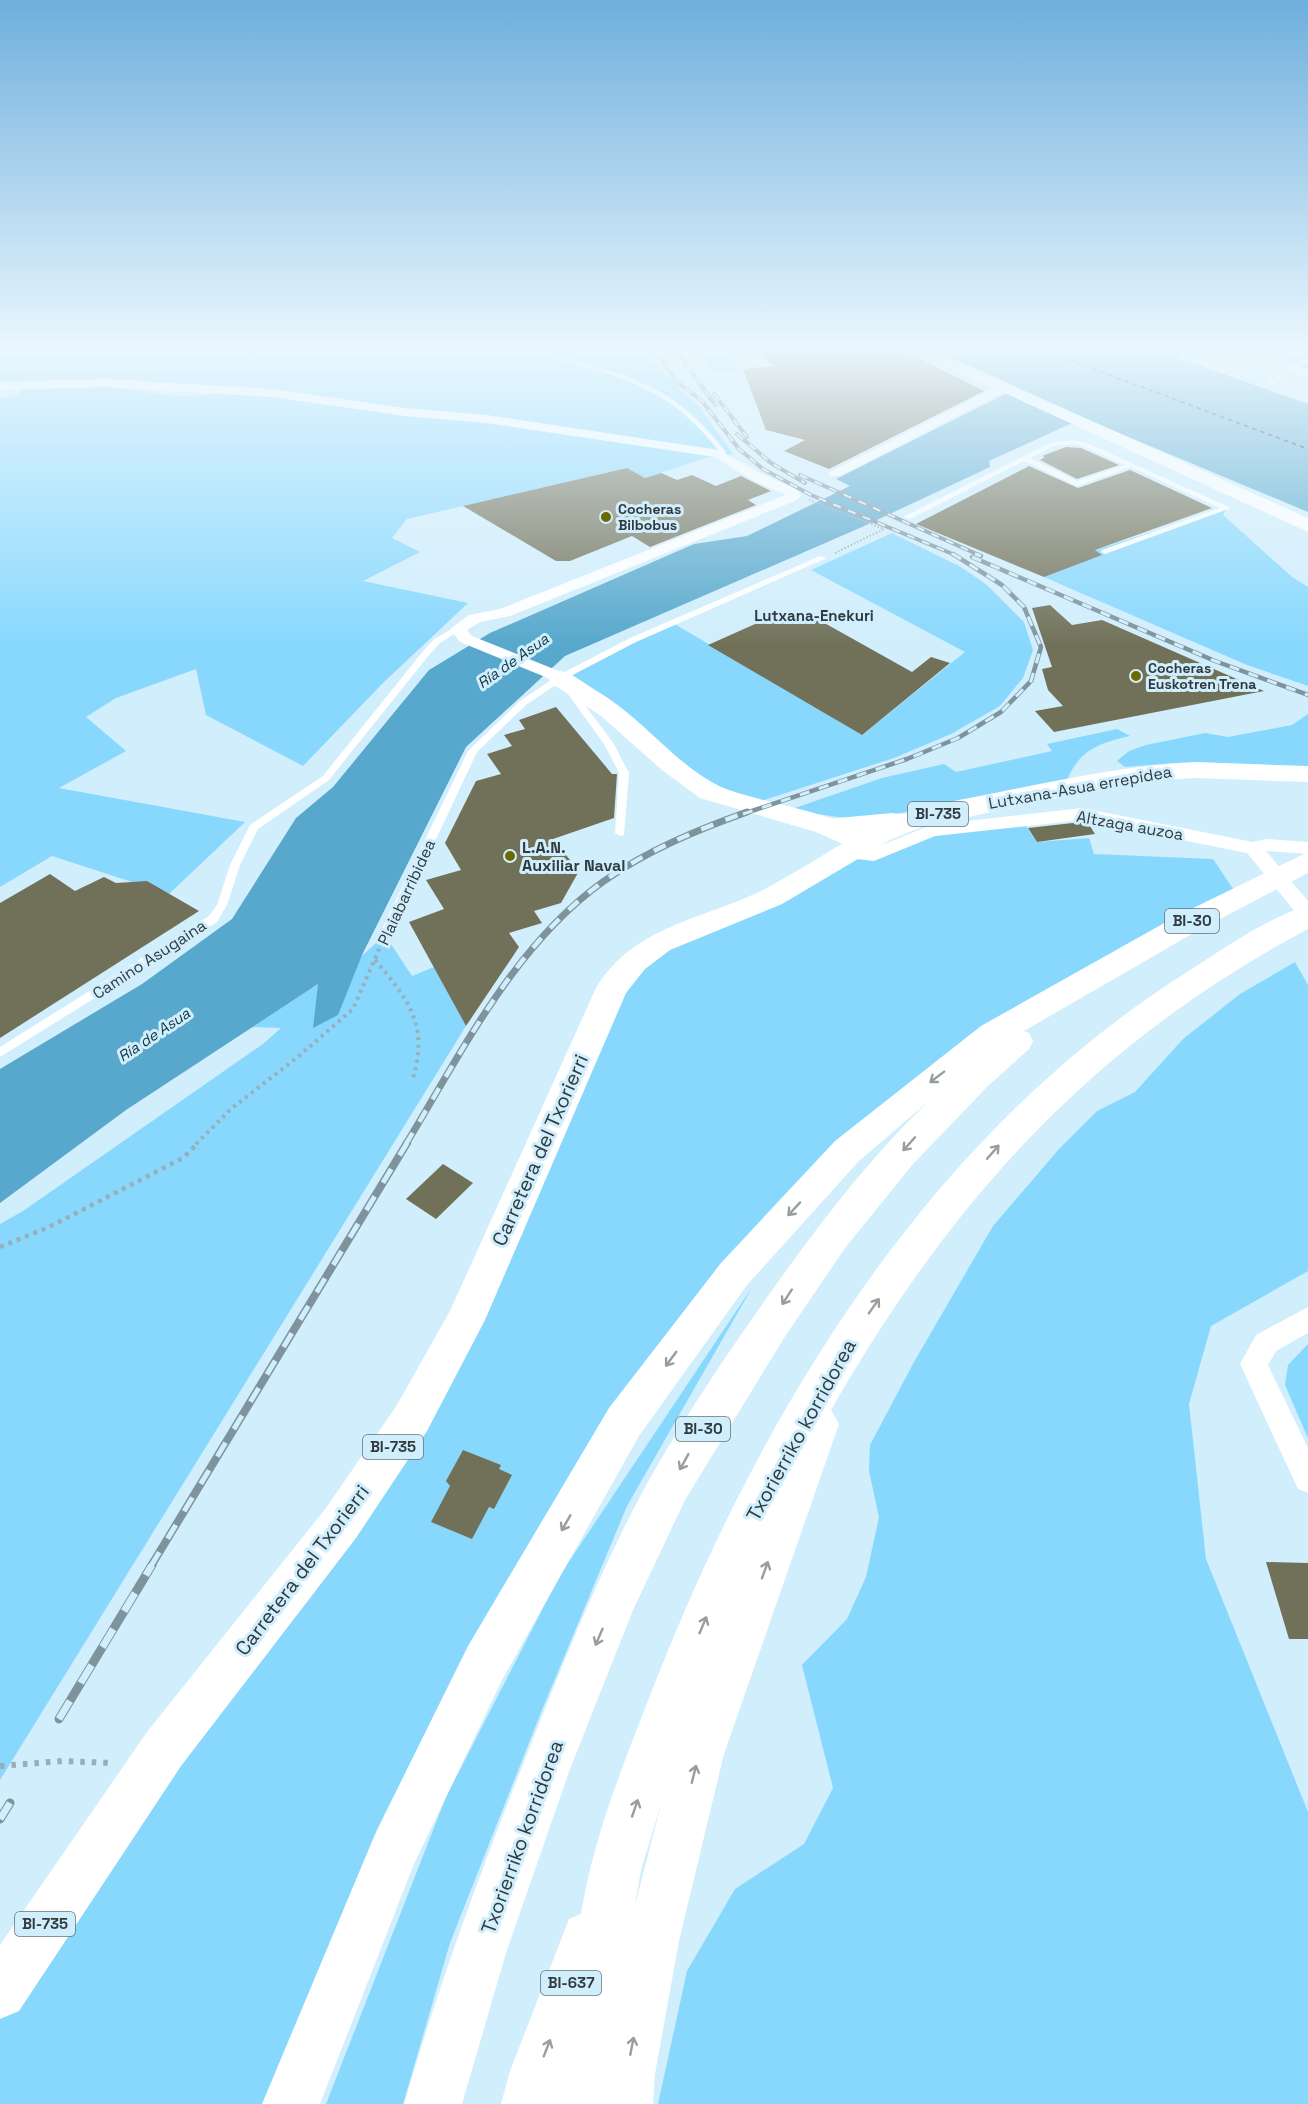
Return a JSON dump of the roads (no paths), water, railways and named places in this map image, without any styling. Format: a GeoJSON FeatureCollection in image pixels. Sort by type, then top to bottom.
{"type":"FeatureCollection","features":[{"type":"Feature","properties":{"kind":"main road"},"geometry":{"type":"LineString","coordinates":[[1139,449],[1308,528]]}},
{"type":"Feature","properties":{"kind":"main road"},"geometry":{"type":"LineString","coordinates":[[1164,460],[1181,478],[1308,528]]}},
{"type":"Feature","properties":{"kind":"main road"},"geometry":{"type":"LineString","coordinates":[[557,676],[610,711],[692,780],[710,792],[814,822],[915,820]]}},
{"type":"Feature","properties":{"kind":"main road","name":"Lutxana-Asua errepidea"},"geometry":{"type":"LineString","coordinates":[[612,988],[634,962],[659,943],[772,897],[856,848],[915,820],[952,810],[1139,773],[1196,770],[1308,774]]}},
{"type":"Feature","properties":{"kind":"main road"},"geometry":{"type":"LineString","coordinates":[[814,822],[856,848]]}},
{"type":"Feature","properties":{"kind":"main road","name":"BI-30"},"geometry":{"type":"LineString","coordinates":[[1147,947],[1308,861]]}},
{"type":"Feature","properties":{"kind":"main road","name":"Txorierriko korridorea"},"geometry":{"type":"LineString","coordinates":[[574,2104],[616,1863],[661,1730],[728,1565],[783,1453],[846,1345],[926,1232],[1000,1145],[1067,1078],[1157,1006],[1214,967],[1303,918]]}},
{"type":"Feature","properties":{"kind":"main road"},"geometry":{"type":"LineString","coordinates":[[291,2104],[394,1850],[485,1663],[624,1422],[734,1274],[847,1151],[993,1034],[1147,947]]}},
{"type":"Feature","properties":{"kind":"main road","name":"Txorierriko korridorea"},"geometry":{"type":"LineString","coordinates":[[433,2104],[508,1870],[568,1709],[649,1524],[695,1440],[794,1286],[876,1180],[927,1124],[1000,1056],[1067,1000],[1147,947]]}},
{"type":"Feature","properties":{"kind":"main road","name":"Carretera del Txorierri"},"geometry":{"type":"LineString","coordinates":[[0,1992],[155,1762],[341,1522],[412,1418],[465,1320],[612,988]]}},
{"type":"Feature","properties":{"kind":"main road"},"geometry":{"type":"LineString","coordinates":[[624,2104],[627,2074],[652,1941],[699,1754],[846,1345]]}},
{"type":"Feature","properties":{"kind":"main road","name":"BI-637"},"geometry":{"type":"LineString","coordinates":[[530,2104],[538,2071],[616,1863]]}},
{"type":"Feature","properties":{"kind":"street"},"geometry":{"type":"LineString","coordinates":[[557,676],[462,634],[475,618],[504,613],[794,496],[719,454],[687,449]]}},
{"type":"Feature","properties":{"kind":"street"},"geometry":{"type":"LineString","coordinates":[[835,473],[884,449]]}},
{"type":"Feature","properties":{"kind":"street","name":"Altzaga auzoa"},"geometry":{"type":"LineString","coordinates":[[856,848],[874,855],[931,831],[1082,814],[1253,848],[1266,845],[1308,848]]}},
{"type":"Feature","properties":{"kind":"street"},"geometry":{"type":"LineString","coordinates":[[1253,848],[1303,918]]}},
{"type":"Feature","properties":{"kind":"street"},"geometry":{"type":"LineString","coordinates":[[1308,1319],[1266,1343],[1254,1364],[1308,1479]]}},
{"type":"Feature","properties":{"kind":"lane"},"geometry":{"type":"LineString","coordinates":[[719,454],[723,452],[721,449]]}},
{"type":"Feature","properties":{"kind":"lane"},"geometry":{"type":"LineString","coordinates":[[907,517],[1042,449]]}},
{"type":"Feature","properties":{"kind":"lane"},"geometry":{"type":"LineString","coordinates":[[1096,449],[1131,465],[1181,478],[1227,508],[1105,552]]}},
{"type":"Feature","properties":{"kind":"lane"},"geometry":{"type":"LineString","coordinates":[[1024,458],[1077,484],[1131,465]]}},
{"type":"Feature","properties":{"kind":"lane","name":"Plaiabarribidea"},"geometry":{"type":"LineString","coordinates":[[385,935],[473,751],[523,703],[557,676],[633,640],[823,558]]}},
{"type":"Feature","properties":{"kind":"lane","name":"Camino Asugaina"},"geometry":{"type":"LineString","coordinates":[[0,1053],[213,919],[222,905],[235,865],[254,827],[326,778],[437,641],[462,634]]}},
{"type":"Feature","properties":{"kind":"lane"},"geometry":{"type":"LineString","coordinates":[[557,676],[609,744],[624,773],[620,833]]}},
{"type":"Feature","properties":{"kind":"water","name":"Ría de Asua"},"geometry":{"type":"Polygon","coordinates":[[[895,449],[1015,449],[989,461],[990,467],[862,527],[565,656],[466,747],[362,955],[338,1015],[313,1028],[318,984],[126,1110],[0,1203],[0,1069],[142,984],[232,919],[296,818],[333,787],[429,670],[490,633],[694,544],[747,536],[850,486],[836,479],[895,449]]]}},
{"type":"Feature","properties":{"kind":"water"},"geometry":{"type":"Polygon","coordinates":[[[1158,449],[1308,449],[1308,512],[1158,449]]]}},
{"type":"Feature","properties":{"kind":"railway"},"geometry":{"type":"LineString","coordinates":[[739,449],[763,469],[811,495],[954,554]]}},
{"type":"Feature","properties":{"kind":"railway"},"geometry":{"type":"LineString","coordinates":[[755,449],[771,463],[805,483]]}},
{"type":"Feature","properties":{"kind":"railway"},"geometry":{"type":"LineString","coordinates":[[800,475],[979,555]]}},
{"type":"Feature","properties":{"kind":"railway"},"geometry":{"type":"LineString","coordinates":[[743,814],[907,759],[958,738],[1001,712],[1031,681],[1041,647],[1024,607],[1002,585],[954,554]]}},
{"type":"Feature","properties":{"kind":"railway"},"geometry":{"type":"LineString","coordinates":[[975,554],[981,556]]}},
{"type":"Feature","properties":{"kind":"railway"},"geometry":{"type":"LineString","coordinates":[[972,557],[1215,661],[1308,695]]}},
{"type":"Feature","properties":{"kind":"railway"},"geometry":{"type":"LineString","coordinates":[[406,1144],[492,1002],[543,936],[572,907],[604,881],[655,850],[747,812]]}},
{"type":"Feature","properties":{"kind":"railway"},"geometry":{"type":"LineString","coordinates":[[151,1566],[407,1143]]}},
{"type":"Feature","properties":{"kind":"railway"},"geometry":{"type":"LineString","coordinates":[[59,1719],[152,1565]]}},
{"type":"Feature","properties":{"kind":"railway"},"geometry":{"type":"LineString","coordinates":[[0,1819],[10,1803]]}},
{"type":"Feature","properties":{"kind":"place","name":"Cocheras Bilbobus"},"geometry":{"type":"Point","coordinates":[606,517]}},
{"type":"Feature","properties":{"kind":"place","name":"Cocheras Euskotren Trena"},"geometry":{"type":"Point","coordinates":[1136,676]}},
{"type":"Feature","properties":{"kind":"place","name":"L.A.N. Auxiliar Naval"},"geometry":{"type":"Point","coordinates":[510,856]}},
{"type":"Feature","properties":{"kind":"district","name":"Lutxana-Enekuri"},"geometry":{"type":"Point","coordinates":[814,616]}}]}
